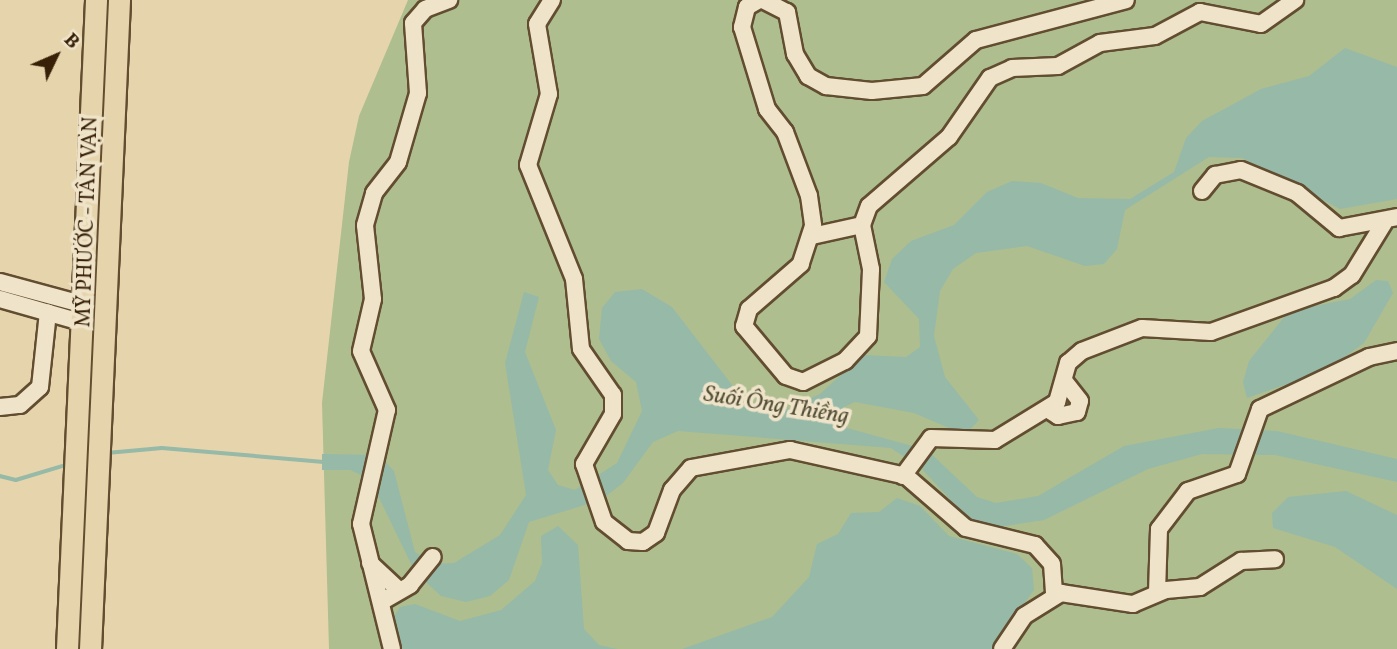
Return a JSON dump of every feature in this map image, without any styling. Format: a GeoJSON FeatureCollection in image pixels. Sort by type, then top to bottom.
{"type":"FeatureCollection","features":[{"type":"Feature","properties":{"kind":"main road","name":"MỸ PHƯỚC - TÂN VẠN"},"geometry":{"type":"LineString","coordinates":[[67,649],[96,0]]}},
{"type":"Feature","properties":{"kind":"main road","name":"MỸ PHƯỚC - TÂN VẠN"},"geometry":{"type":"LineString","coordinates":[[90,649],[119,0]]}},
{"type":"Feature","properties":{"kind":"street"},"geometry":{"type":"LineString","coordinates":[[392,649],[361,524],[386,404],[361,351],[373,299],[367,213],[398,162],[418,93],[413,23],[425,9],[449,0]]}},
{"type":"Feature","properties":{"kind":"street"},"geometry":{"type":"LineString","coordinates":[[552,0],[537,24],[549,100],[528,164],[577,290],[581,349],[615,401],[611,420],[585,457],[587,485],[594,507],[617,534],[637,543],[656,533],[681,477],[706,462],[781,449],[903,476],[966,528],[1042,550],[1054,572],[1054,596]]}},
{"type":"Feature","properties":{"kind":"street"},"geometry":{"type":"LineString","coordinates":[[1126,0],[976,40],[923,86],[872,91],[826,86],[808,76],[795,54],[788,12],[763,0],[745,10],[743,27],[767,108],[785,132],[809,196],[812,236],[795,272],[750,309],[744,321],[781,372],[803,382],[845,361],[868,336],[871,270],[862,225],[869,206],[949,137],[976,93],[997,74],[1058,66],[1091,46],[1155,36],[1200,12],[1261,24],[1295,0]]}},
{"type":"Feature","properties":{"kind":"street"},"geometry":{"type":"LineString","coordinates":[[1202,191],[1215,175],[1241,170],[1297,193],[1333,226],[1390,220]]}},
{"type":"Feature","properties":{"kind":"street"},"geometry":{"type":"LineString","coordinates":[[903,476],[921,446],[941,436],[995,440],[1047,410],[1058,416],[1077,412],[1080,401],[1066,383],[1076,354],[1134,330],[1202,334],[1334,288],[1352,275],[1390,220]]}},
{"type":"Feature","properties":{"kind":"street"},"geometry":{"type":"LineString","coordinates":[[812,236],[862,225]]}},
{"type":"Feature","properties":{"kind":"street"},"geometry":{"type":"LineString","coordinates":[[0,282],[84,314]]}},
{"type":"Feature","properties":{"kind":"street"},"geometry":{"type":"LineString","coordinates":[[0,299],[48,312],[84,314]]}},
{"type":"Feature","properties":{"kind":"street"},"geometry":{"type":"LineString","coordinates":[[0,407],[20,405],[40,387],[48,312]]}},
{"type":"Feature","properties":{"kind":"street"},"geometry":{"type":"LineString","coordinates":[[1157,593],[1159,529],[1188,491],[1237,474],[1248,449],[1250,429],[1256,414],[1274,401],[1369,357],[1397,351]]}},
{"type":"Feature","properties":{"kind":"street"},"geometry":{"type":"LineString","coordinates":[[381,602],[414,581],[433,557]]}},
{"type":"Feature","properties":{"kind":"street"},"geometry":{"type":"LineString","coordinates":[[1002,649],[1024,616],[1054,596],[1084,592],[1126,604],[1157,593],[1200,587],[1241,561],[1275,559]]}},
{"type":"Feature","properties":{"kind":"street"},"geometry":{"type":"LineString","coordinates":[[370,564],[399,590]]}},
{"type":"Feature","properties":{"kind":"shaded area"},"geometry":{"type":"Polygon","coordinates":[[[408,0],[1397,0],[1397,649],[329,649],[322,403],[349,162],[359,116],[408,0]]]}},
{"type":"Feature","properties":{"kind":"shaded area"},"geometry":{"type":"Polygon","coordinates":[[[1345,48],[1397,67],[1397,199],[1340,209],[1242,158],[1209,157],[1125,210],[1117,249],[1104,264],[1085,266],[1027,246],[976,253],[953,269],[940,291],[934,336],[945,377],[979,420],[965,435],[914,413],[855,402],[844,407],[840,418],[847,428],[927,450],[977,497],[996,503],[1038,496],[1124,446],[1219,428],[1277,431],[1397,459],[1397,482],[1275,455],[1202,454],[1148,469],[1044,520],[991,528],[972,523],[921,468],[891,448],[678,431],[653,442],[623,483],[601,500],[529,522],[509,580],[490,596],[466,602],[441,596],[415,572],[370,479],[350,470],[322,470],[322,454],[379,455],[394,471],[415,552],[434,564],[454,563],[500,535],[526,495],[505,363],[524,292],[539,297],[525,352],[556,430],[548,470],[558,485],[575,490],[617,463],[642,411],[636,382],[611,361],[599,339],[602,308],[615,292],[642,289],[672,307],[749,407],[787,409],[820,394],[863,355],[906,357],[920,347],[919,319],[884,282],[892,259],[911,241],[954,225],[987,192],[1012,181],[1041,183],[1078,198],[1130,199],[1174,172],[1186,138],[1202,121],[1261,89],[1309,76],[1345,48]]]}},
{"type":"Feature","properties":{"kind":"shaded area"},"geometry":{"type":"Polygon","coordinates":[[[1376,280],[1388,281],[1393,293],[1364,343],[1327,370],[1247,398],[1243,382],[1249,361],[1289,311],[1350,299],[1376,280]]]}},
{"type":"Feature","properties":{"kind":"shaded area"},"geometry":{"type":"Polygon","coordinates":[[[1346,491],[1397,515],[1397,589],[1335,547],[1273,528],[1272,513],[1288,497],[1346,491]]]}},
{"type":"Feature","properties":{"kind":"shaded area"},"geometry":{"type":"Polygon","coordinates":[[[897,498],[920,506],[949,536],[1017,554],[1032,568],[1034,590],[992,649],[682,649],[772,617],[809,577],[817,544],[838,534],[851,513],[879,512],[897,498]]]}},
{"type":"Feature","properties":{"kind":"shaded area"},"geometry":{"type":"Polygon","coordinates":[[[558,526],[578,545],[584,629],[599,645],[617,649],[400,649],[391,621],[400,607],[415,604],[460,621],[501,610],[535,581],[542,563],[541,536],[558,526]]]}},
{"type":"Feature","properties":{"kind":"waterway","name":"Suối Ông Thiềng"},"geometry":{"type":"LineString","coordinates":[[107,453],[162,448],[326,462]]}},
{"type":"Feature","properties":{"kind":"waterway","name":"Suối Ông Thiềng"},"geometry":{"type":"LineString","coordinates":[[0,476],[16,480],[66,465]]}}]}
